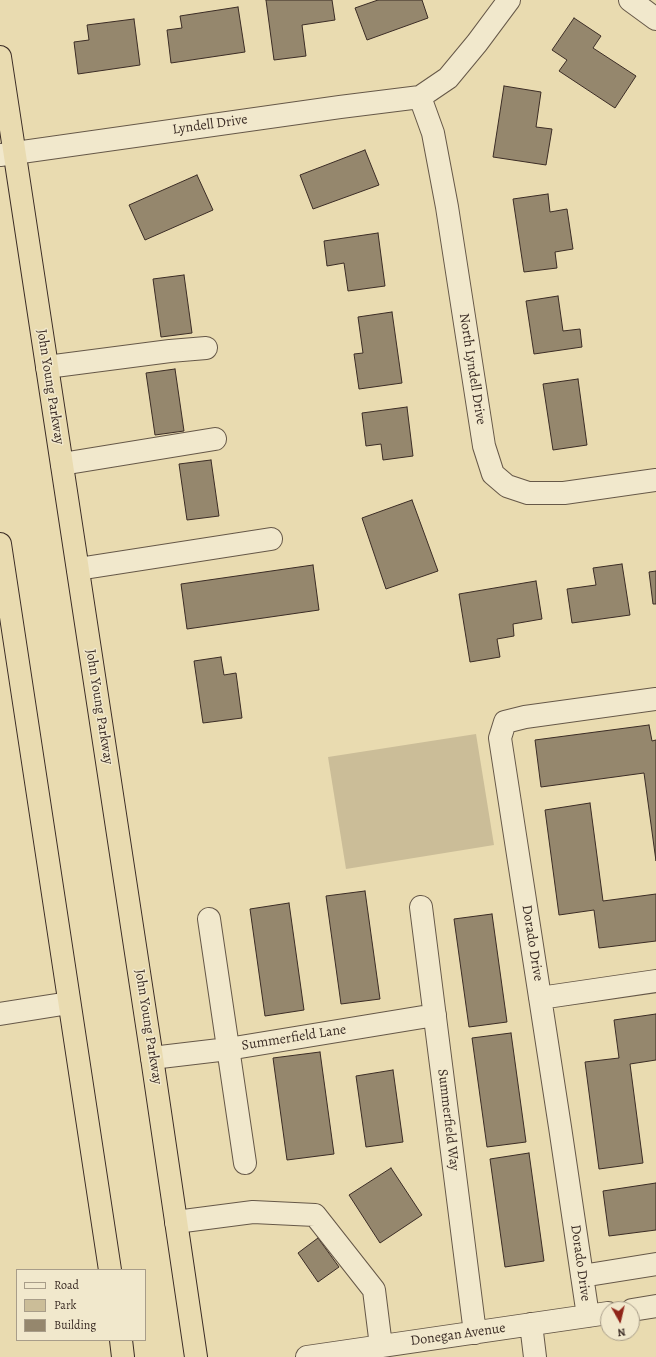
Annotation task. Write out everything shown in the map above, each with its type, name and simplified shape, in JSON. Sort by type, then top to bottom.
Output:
[{"type":"highway","name":"John Young Parkway","points":[[0,57],[7,154],[47,367],[196,1357]]},
{"type":"highway","points":[[0,544],[110,1269]]},
{"type":"highway","points":[[121,1341],[123,1357]]},
{"type":"street","points":[[420,97],[448,78],[477,43],[509,0]]},
{"type":"street","points":[[630,0],[656,19]]},
{"type":"street","name":"Lyndell Drive","points":[[7,154],[420,97]]},
{"type":"street","name":"North Lyndell Drive","points":[[420,97],[433,133],[447,207],[484,446],[493,474],[507,486],[528,493],[564,493],[656,480]]},
{"type":"street","points":[[47,367],[162,352],[206,348]]},
{"type":"street","points":[[62,464],[215,439]]},
{"type":"street","points":[[78,569],[271,539]]},
{"type":"street","name":"Dorado Drive","points":[[598,1314],[582,1276],[500,738],[505,722],[525,717],[656,699]]},
{"type":"street","name":"Summerfield Way","points":[[421,907],[475,1333]]},
{"type":"street","points":[[209,919],[245,1163]]},
{"type":"street","points":[[540,998],[656,981]]},
{"type":"street","points":[[0,1014],[70,1004]]},
{"type":"street","name":"Summerfield Lane","points":[[152,1058],[228,1049],[435,1015]]},
{"type":"street","points":[[176,1222],[253,1212],[315,1215],[374,1290],[381,1346]]},
{"type":"street","points":[[582,1276],[656,1264]]},
{"type":"street","points":[[640,1309],[656,1306]]},
{"type":"street","name":"Donegan Avenue","points":[[307,1357],[598,1314]]},
{"type":"street","points":[[531,1324],[535,1357]]},
{"type":"green space","points":[[476,734],[494,845],[346,869],[328,757]]},
{"type":"building","points":[[266,0],[332,0],[335,20],[302,25],[306,56],[274,60]]},
{"type":"building","points":[[378,0],[422,0],[428,18],[367,40],[355,8]]},
{"type":"building","points":[[238,7],[245,52],[171,63],[167,30],[182,28],[180,16]]},
{"type":"building","points":[[574,18],[601,36],[593,48],[636,76],[615,108],[559,71],[567,60],[552,50]]},
{"type":"building","points":[[134,19],[140,65],[78,74],[74,42],[89,40],[87,25]]},
{"type":"building","points":[[504,86],[541,92],[536,127],[552,129],[546,165],[493,157]]},
{"type":"building","points":[[365,150],[379,185],[313,209],[300,175]]},
{"type":"building","points":[[197,175],[213,210],[145,240],[129,205]]},
{"type":"building","points":[[548,194],[550,212],[567,209],[573,249],[555,252],[557,268],[524,272],[513,199]]},
{"type":"building","points":[[378,233],[385,286],[348,291],[344,263],[327,266],[324,241]]},
{"type":"building","points":[[184,275],[192,333],[161,337],[153,279]]},
{"type":"building","points":[[558,296],[563,331],[580,329],[582,347],[534,354],[526,301]]},
{"type":"building","points":[[392,312],[402,383],[359,389],[354,354],[363,353],[358,317]]},
{"type":"building","points":[[175,369],[184,431],[155,435],[146,373]]},
{"type":"building","points":[[578,379],[587,445],[553,450],[543,384]]},
{"type":"building","points":[[407,407],[413,456],[383,460],[381,444],[366,446],[362,413]]},
{"type":"building","points":[[211,460],[219,516],[187,520],[179,464]]},
{"type":"building","points":[[412,500],[438,571],[386,589],[362,518]]},
{"type":"building","points":[[622,564],[630,615],[572,623],[567,589],[596,585],[593,568]]},
{"type":"building","points":[[313,565],[319,610],[187,629],[181,584]]},
{"type":"building","points":[[656,571],[656,604],[653,604],[649,572]]},
{"type":"building","points":[[536,581],[542,619],[513,624],[514,636],[497,639],[500,657],[470,662],[459,594]]},
{"type":"building","points":[[221,657],[224,675],[236,673],[242,718],[203,723],[194,661]]},
{"type":"building","points":[[649,725],[652,741],[656,740],[656,861],[644,773],[541,787],[535,740]]},
{"type":"building","points":[[590,803],[603,901],[656,894],[656,941],[599,948],[594,910],[559,915],[545,810]]},
{"type":"building","points":[[365,891],[380,999],[341,1004],[326,896]]},
{"type":"building","points":[[289,903],[304,1010],[265,1016],[250,909]]},
{"type":"building","points":[[492,914],[507,1022],[469,1027],[454,919]]},
{"type":"building","points":[[656,1014],[656,1060],[630,1064],[643,1163],[599,1169],[585,1062],[619,1058],[614,1020]]},
{"type":"building","points":[[511,1033],[526,1142],[487,1147],[472,1038]]},
{"type":"building","points":[[320,1052],[334,1154],[287,1160],[273,1058]]},
{"type":"building","points":[[393,1070],[403,1142],[366,1147],[356,1076]]},
{"type":"building","points":[[529,1153],[544,1261],[505,1267],[490,1159]]},
{"type":"building","points":[[391,1168],[422,1215],[380,1243],[349,1195]]},
{"type":"building","points":[[656,1183],[656,1230],[609,1236],[603,1191]]},
{"type":"building","points":[[318,1238],[339,1267],[318,1282],[298,1253]]}]
